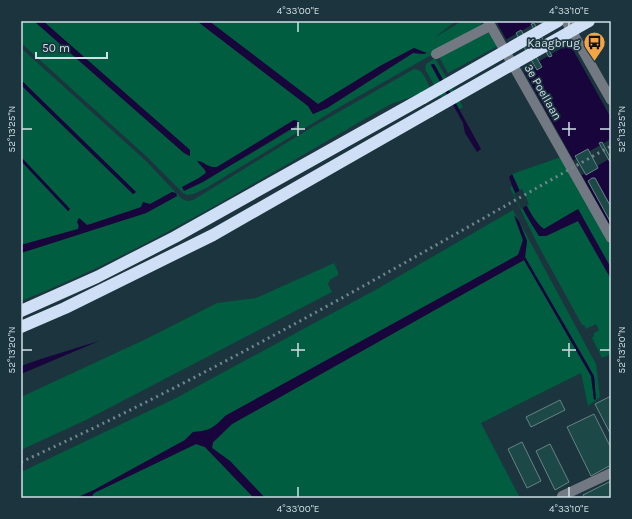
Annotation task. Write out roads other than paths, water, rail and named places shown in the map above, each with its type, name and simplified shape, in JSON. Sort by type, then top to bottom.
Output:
[{"type":"highway","points":[[21,312],[97,277],[168,241],[558,21]]},
{"type":"highway","points":[[21,327],[65,308],[213,235],[589,21]]},
{"type":"street","points":[[566,21],[611,100]]},
{"type":"street","points":[[436,54],[489,23]]},
{"type":"street","name":"3e Poellaan","points":[[489,23],[611,238]]},
{"type":"street","points":[[562,498],[562,496],[611,473]]},
{"type":"railway","points":[[21,462],[172,389],[246,350],[393,270],[611,146]]},
{"type":"place","name":"Kaagbrug","points":[[595,62]]}]
